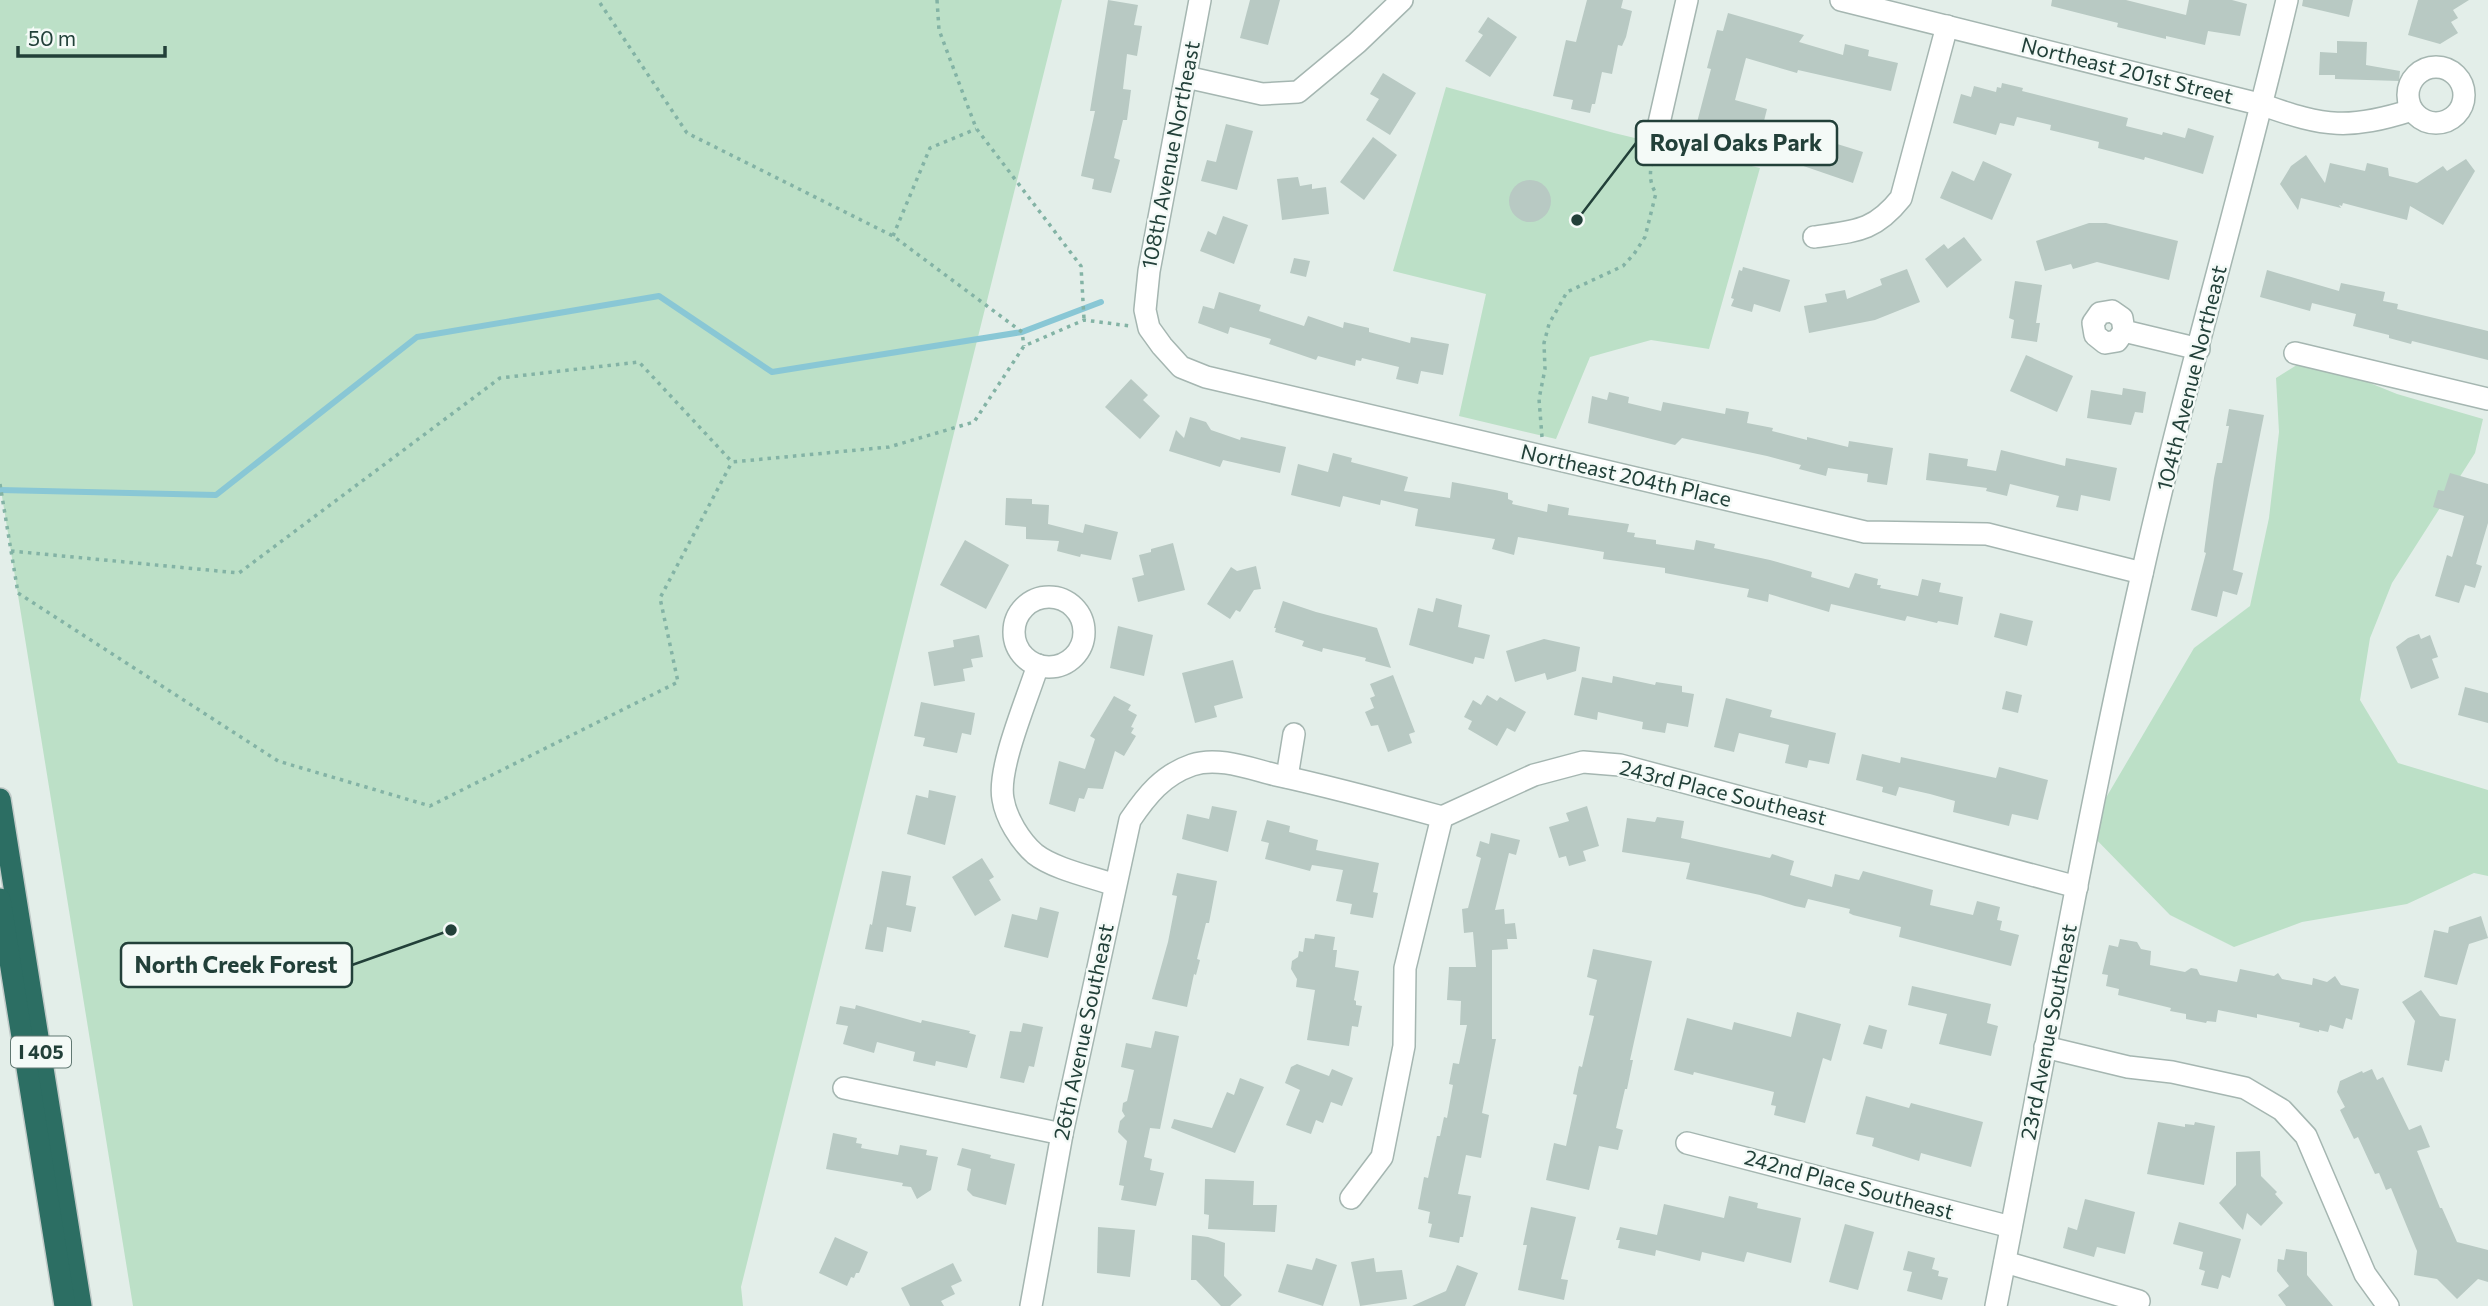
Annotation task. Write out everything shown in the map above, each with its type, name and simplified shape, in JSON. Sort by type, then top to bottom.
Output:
[{"type":"highway","name":"I 405","points":[[0,799],[81,1306]]},
{"type":"highway","name":"I 405","points":[[0,900],[65,1306]]},
{"type":"street","name":"108th Avenue Northeast","points":[[1147,319],[1149,271],[1200,0]]},
{"type":"street","points":[[1186,76],[1262,94],[1298,92],[1357,43],[1402,0]]},
{"type":"street","points":[[1657,132],[1687,0]]},
{"type":"street","name":"Northeast 201st Street","points":[[1841,0],[2263,105],[2298,118],[2342,124],[2381,120],[2412,110]]},
{"type":"street","name":"104th Avenue Northeast","points":[[2103,758],[2142,573],[2263,105],[2287,0]]},
{"type":"street","points":[[1814,237],[1864,230],[1888,215],[1901,198],[1947,26]]},
{"type":"street","name":"Northeast 204th Place","points":[[1147,319],[1161,346],[1181,366],[1206,377],[1865,532],[1987,534],[2142,573]]},
{"type":"street","points":[[2124,331],[2199,349]]},
{"type":"street","points":[[2295,353],[2488,399]]},
{"type":"street","points":[[1038,665],[1004,766],[1002,797],[1009,819],[1036,855],[1062,868],[1115,885]]},
{"type":"street","points":[[1294,734],[1287,777],[1441,817],[1405,968],[1404,1046],[1382,1157],[1351,1198]]},
{"type":"street","name":"23rd Avenue Southeast","points":[[1996,1306],[2103,758]]},
{"type":"street","name":"243rd Place Southeast","points":[[1441,817],[1534,775],[1583,762],[1620,765],[2077,887]]},
{"type":"street","name":"26th Avenue Southeast","points":[[1031,1306],[1062,1134],[1130,820],[1147,794],[1170,774],[1195,764],[1223,763],[1287,777]]},
{"type":"street","points":[[2045,1047],[2128,1067],[2172,1072],[2245,1088],[2282,1110],[2306,1136],[2365,1274],[2388,1306]]},
{"type":"street","points":[[844,1088],[1062,1134]]},
{"type":"street","name":"242nd Place Southeast","points":[[1687,1143],[2011,1227]]},
{"type":"street","points":[[2005,1262],[2139,1301]]},
{"type":"path","points":[[937,0],[939,30],[976,128],[1081,266],[1084,320]]},
{"type":"path","points":[[600,3],[687,133],[893,236],[1021,332],[1024,346]]},
{"type":"path","points":[[893,236],[930,148],[976,128]]},
{"type":"path","points":[[1544,457],[1539,399],[1545,369],[1544,343],[1549,324],[1567,292],[1623,266],[1645,237],[1656,193],[1651,186],[1650,173],[1657,132]]},
{"type":"path","points":[[732,462],[889,447],[974,422],[1024,346],[1084,320],[1147,319]]},
{"type":"path","points":[[11,551],[239,573],[499,378],[512,376],[639,362],[732,462]]},
{"type":"path","points":[[0,484],[18,593],[278,761],[430,806],[678,682],[660,598],[732,462]]},
{"type":"green space","points":[[0,0],[1062,0],[741,1287],[743,1306],[133,1306],[0,484]]},
{"type":"green space","points":[[1446,87],[1614,133],[1760,168],[1709,349],[1651,340],[1590,357],[1556,439],[1459,416],[1486,294],[1393,271]]},
{"type":"green space","points":[[2308,358],[2397,394],[2483,419],[2475,453],[2392,583],[2370,638],[2360,700],[2398,763],[2488,790],[2488,876],[2474,873],[2407,904],[2302,922],[2234,947],[2170,915],[2087,830],[2194,648],[2250,606],[2269,518],[2279,432],[2276,378]]},
{"type":"building","points":[[1108,0],[1138,5],[1134,25],[1142,26],[1137,56],[1127,54],[1123,89],[1131,90],[1127,120],[1123,120],[1114,158],[1120,160],[1111,193],[1092,189],[1094,179],[1081,176],[1095,111],[1090,111]]},
{"type":"building","points":[[1250,0],[1280,0],[1268,45],[1240,38]]},
{"type":"building","points":[[1587,0],[1623,0],[1621,8],[1632,11],[1626,37],[1622,46],[1618,45],[1612,74],[1602,72],[1595,104],[1592,104],[1590,113],[1571,109],[1573,100],[1553,96],[1566,40],[1576,42]]},
{"type":"building","points":[[2052,0],[2126,0],[2186,15],[2189,0],[2232,0],[2247,4],[2240,36],[2208,31],[2205,45],[2117,27],[2118,23],[2051,6]]},
{"type":"building","points":[[2303,0],[2353,0],[2349,17],[2302,6]]},
{"type":"building","points":[[2418,0],[2469,0],[2453,10],[2458,18],[2451,22],[2458,33],[2440,44],[2408,35]]},
{"type":"building","points":[[1728,13],[1804,35],[1799,42],[1843,55],[1845,44],[1869,50],[1868,56],[1898,63],[1891,91],[1798,70],[1797,73],[1746,58],[1735,100],[1767,109],[1759,141],[1738,136],[1737,141],[1695,130],[1711,69],[1707,68],[1717,30],[1723,31]]},
{"type":"building","points":[[1488,17],[1517,37],[1490,77],[1465,61],[1483,35],[1478,32]]},
{"type":"building","points":[[2337,41],[2367,42],[2366,65],[2400,71],[2399,81],[2335,79],[2335,75],[2319,75],[2320,52],[2337,53]]},
{"type":"building","points":[[1383,73],[1416,93],[1390,135],[1366,120],[1379,99],[1370,94]]},
{"type":"building","points":[[2002,83],[2023,88],[2022,91],[2128,118],[2126,126],[2162,135],[2163,132],[2185,138],[2188,128],[2214,136],[2203,174],[2145,157],[2144,160],[2098,148],[2099,142],[2050,130],[2051,125],[2017,117],[2014,126],[2000,123],[1996,135],[1953,123],[1961,94],[1971,97],[1974,86],[1996,92]]},
{"type":"building","points":[[1226,124],[1253,131],[1237,190],[1201,181],[1207,160],[1216,162]]},
{"type":"building","points":[[1792,130],[1863,152],[1853,183],[1783,159]]},
{"type":"building","points":[[1373,137],[1397,155],[1364,200],[1340,182]]},
{"type":"building","points":[[2306,155],[2325,183],[2330,163],[2365,171],[2367,163],[2388,168],[2389,176],[2417,183],[2443,166],[2447,171],[2466,159],[2475,171],[2443,225],[2410,206],[2407,220],[2343,203],[2342,206],[2339,205],[2341,208],[2301,198],[2298,210],[2280,184],[2291,166]]},
{"type":"building","points":[[1983,161],[2012,174],[1992,220],[1940,198],[1952,171],[1974,181]]},
{"type":"building","points":[[1298,177],[1300,186],[1312,184],[1312,189],[1326,187],[1329,214],[1282,220],[1277,179]]},
{"type":"building","points":[[1530,180],[1545,186],[1551,201],[1545,216],[1530,222],[1515,216],[1509,201],[1515,186]]},
{"type":"building","points":[[1223,216],[1248,225],[1234,264],[1200,251],[1208,231],[1216,235]]},
{"type":"building","points":[[2089,223],[2106,223],[2178,241],[2169,280],[2097,262],[2073,269],[2071,264],[2045,271],[2036,241]]},
{"type":"building","points":[[1964,237],[1982,260],[1947,288],[1925,259],[1944,244],[1948,249]]},
{"type":"building","points":[[1294,258],[1310,261],[1306,277],[1290,273]]},
{"type":"building","points":[[1743,267],[1790,280],[1780,312],[1754,304],[1752,312],[1731,306],[1739,270],[1742,271]]},
{"type":"building","points":[[1907,269],[1920,302],[1875,320],[1809,333],[1804,306],[1827,302],[1825,294],[1845,290],[1847,299],[1882,285],[1880,279]]},
{"type":"building","points":[[2267,270],[2339,291],[2341,283],[2385,292],[2383,301],[2398,304],[2397,309],[2488,331],[2488,360],[2412,341],[2411,344],[2353,326],[2356,314],[2312,303],[2310,311],[2260,297]]},
{"type":"building","points":[[2015,281],[2042,285],[2036,323],[2040,323],[2037,342],[2011,338],[2014,320],[2009,318]]},
{"type":"building","points":[[1219,292],[1261,305],[1259,311],[1304,326],[1308,316],[1343,328],[1344,322],[1369,328],[1369,332],[1410,343],[1411,337],[1449,344],[1443,375],[1421,371],[1418,384],[1396,379],[1399,367],[1362,358],[1361,361],[1356,360],[1355,366],[1318,356],[1316,360],[1269,344],[1271,339],[1230,327],[1228,334],[1198,323],[1203,306],[1214,309]]},
{"type":"building","points":[[2026,355],[2073,376],[2057,412],[2010,391]]},
{"type":"building","points":[[1131,379],[1148,395],[1143,400],[1160,416],[1140,439],[1105,407]]},
{"type":"building","points":[[2123,388],[2146,392],[2143,413],[2135,412],[2131,425],[2087,418],[2091,390],[2122,395]]},
{"type":"building","points":[[1609,392],[1629,397],[1628,403],[1661,411],[1663,402],[1725,414],[1726,408],[1749,412],[1747,423],[1773,428],[1772,431],[1807,440],[1807,437],[1848,447],[1849,441],[1893,448],[1887,485],[1867,482],[1868,474],[1828,468],[1826,476],[1799,469],[1801,465],[1767,456],[1682,438],[1675,445],[1588,423],[1592,396],[1607,400]]},
{"type":"building","points":[[2229,409],[2264,415],[2233,570],[2243,573],[2237,595],[2223,591],[2217,617],[2191,610],[2206,553],[2214,478],[2217,463],[2222,463],[2229,426],[2226,426]]},
{"type":"building","points":[[1190,417],[1206,422],[1211,430],[1240,440],[1241,437],[1286,447],[1280,473],[1223,460],[1220,467],[1169,451],[1176,430],[1184,438]]},
{"type":"building","points":[[2001,450],[2065,466],[2066,458],[2117,468],[2110,501],[2081,495],[2078,511],[2056,507],[2059,496],[2010,484],[2007,496],[1986,491],[1987,488],[1926,480],[1929,453],[1968,459],[1967,466],[1996,471]]},
{"type":"building","points":[[1333,453],[1352,458],[1351,462],[1408,477],[1404,491],[1450,498],[1452,482],[1495,490],[1508,493],[1512,504],[1547,512],[1548,504],[1569,508],[1568,515],[1629,524],[1627,532],[1635,533],[1634,537],[1656,540],[1656,544],[1694,550],[1696,540],[1715,544],[1714,548],[1812,572],[1811,577],[1849,588],[1855,573],[1878,579],[1877,585],[1881,585],[1880,588],[1918,596],[1922,579],[1941,583],[1939,592],[1963,597],[1958,625],[1907,616],[1905,621],[1831,604],[1829,612],[1769,594],[1768,602],[1747,597],[1749,589],[1665,573],[1665,568],[1603,559],[1604,552],[1518,537],[1514,555],[1492,549],[1495,539],[1415,526],[1418,509],[1381,500],[1380,505],[1343,496],[1340,507],[1291,495],[1298,464],[1328,472]]},
{"type":"building","points":[[2450,473],[2488,484],[2488,523],[2476,564],[2482,566],[2475,588],[2465,585],[2459,603],[2435,596],[2447,555],[2452,557],[2464,516],[2433,507],[2438,490],[2444,491]]},
{"type":"building","points":[[1006,498],[1032,499],[1032,504],[1049,505],[1048,524],[1083,533],[1085,524],[1118,532],[1111,560],[1081,554],[1080,557],[1057,551],[1059,541],[1026,539],[1026,527],[1005,525]]},
{"type":"building","points":[[965,540],[1009,565],[986,609],[940,585]]},
{"type":"building","points":[[1173,543],[1185,590],[1138,602],[1132,578],[1144,575],[1139,555]]},
{"type":"building","points":[[1256,566],[1261,589],[1254,590],[1240,612],[1236,610],[1230,619],[1207,604],[1231,567],[1237,571]]},
{"type":"building","points":[[1436,598],[1462,605],[1458,627],[1490,635],[1484,659],[1475,657],[1473,664],[1409,645],[1418,608],[1433,612]]},
{"type":"building","points":[[1283,601],[1377,628],[1391,668],[1365,661],[1366,658],[1323,648],[1322,652],[1302,646],[1304,641],[1275,632]]},
{"type":"building","points":[[2000,613],[2033,621],[2027,646],[1994,637]]},
{"type":"building","points":[[1118,626],[1153,635],[1144,676],[1110,668]]},
{"type":"building","points":[[2419,634],[2421,639],[2430,635],[2438,657],[2432,659],[2439,678],[2411,689],[2396,647]]},
{"type":"building","points":[[979,635],[983,657],[971,659],[973,667],[963,669],[965,681],[934,686],[928,652],[954,647],[953,640]]},
{"type":"building","points":[[1544,639],[1580,647],[1576,671],[1547,680],[1545,673],[1515,682],[1506,651]]},
{"type":"building","points":[[1233,660],[1243,698],[1214,706],[1217,717],[1195,723],[1182,673]]},
{"type":"building","points":[[1393,675],[1415,732],[1409,734],[1412,743],[1388,752],[1378,725],[1371,726],[1365,712],[1374,708],[1370,698],[1375,696],[1370,684]]},
{"type":"building","points":[[1613,676],[1655,685],[1656,682],[1682,686],[1682,692],[1694,694],[1688,727],[1667,723],[1665,733],[1642,729],[1643,722],[1598,712],[1597,720],[1574,715],[1582,677],[1612,683]]},
{"type":"building","points":[[2465,687],[2488,693],[2488,723],[2458,715]]},
{"type":"building","points":[[2006,691],[2022,695],[2018,713],[2002,709]]},
{"type":"building","points":[[1487,695],[1497,701],[1500,697],[1526,712],[1515,732],[1507,728],[1497,746],[1468,729],[1472,721],[1464,717],[1473,700],[1481,705]]},
{"type":"building","points":[[1114,696],[1131,705],[1128,710],[1137,715],[1131,727],[1134,728],[1131,733],[1136,736],[1124,756],[1115,751],[1103,789],[1088,788],[1084,799],[1079,798],[1075,812],[1049,804],[1059,761],[1085,769],[1095,739],[1090,736]]},
{"type":"building","points":[[1726,698],[1772,710],[1770,717],[1836,733],[1829,764],[1809,760],[1807,768],[1785,763],[1789,745],[1739,733],[1734,752],[1714,747]]},
{"type":"building","points":[[921,702],[975,713],[971,735],[962,733],[957,753],[923,746],[925,738],[914,736]]},
{"type":"building","points":[[1862,754],[1900,763],[1901,757],[1996,778],[1999,767],[2048,780],[2038,820],[2012,814],[2009,826],[1953,812],[1955,801],[1930,794],[1899,787],[1896,796],[1882,792],[1883,787],[1856,780]]},
{"type":"building","points":[[929,790],[956,796],[945,845],[907,834],[916,795],[928,798]]},
{"type":"building","points":[[1212,806],[1237,811],[1228,852],[1182,839],[1187,814],[1209,819]]},
{"type":"building","points":[[1587,806],[1599,846],[1583,851],[1586,861],[1569,866],[1566,856],[1559,858],[1549,827],[1569,821],[1566,813]]},
{"type":"building","points":[[1657,817],[1684,821],[1681,838],[1770,858],[1772,854],[1794,861],[1790,875],[1832,887],[1835,874],[1859,880],[1863,871],[1933,890],[1930,905],[1973,915],[1977,901],[2000,907],[1997,920],[2002,921],[2000,930],[2019,935],[2011,966],[1899,937],[1901,927],[1853,915],[1849,913],[1850,909],[1808,899],[1805,908],[1686,879],[1690,863],[1622,852],[1627,818],[1655,822]]},
{"type":"building","points":[[1267,820],[1290,826],[1289,832],[1318,840],[1316,850],[1379,863],[1373,892],[1378,893],[1373,918],[1350,914],[1352,904],[1336,901],[1343,870],[1312,865],[1310,871],[1265,859],[1269,843],[1261,841]]},
{"type":"building","points":[[1491,833],[1520,840],[1516,855],[1509,853],[1495,910],[1504,909],[1505,924],[1515,923],[1517,939],[1507,939],[1508,949],[1492,950],[1492,1039],[1496,1039],[1482,1113],[1489,1115],[1481,1158],[1466,1155],[1458,1194],[1471,1196],[1463,1237],[1460,1237],[1459,1243],[1429,1237],[1432,1224],[1428,1223],[1430,1212],[1418,1209],[1424,1177],[1428,1178],[1437,1136],[1440,1136],[1444,1117],[1447,1118],[1453,1085],[1449,1084],[1453,1063],[1459,1064],[1467,1025],[1460,1025],[1461,1001],[1447,1000],[1449,967],[1476,967],[1473,932],[1464,933],[1462,909],[1468,908],[1481,858],[1476,856],[1480,841],[1489,844]]},
{"type":"building","points":[[982,858],[994,877],[989,880],[1001,900],[975,916],[952,877]]},
{"type":"building","points":[[882,871],[911,876],[906,905],[916,907],[911,932],[887,927],[883,952],[865,949]]},
{"type":"building","points":[[1177,873],[1217,881],[1187,1007],[1152,999],[1168,942],[1177,896],[1172,895]]},
{"type":"building","points":[[1040,907],[1059,912],[1048,958],[1004,947],[1012,914],[1037,920]]},
{"type":"building","points":[[2481,916],[2488,938],[2469,944],[2457,985],[2424,977],[2434,930],[2448,933],[2449,927]]},
{"type":"building","points":[[1315,934],[1335,937],[1335,967],[1359,971],[1354,1000],[1356,1005],[1362,1006],[1358,1027],[1352,1026],[1349,1046],[1307,1040],[1315,990],[1296,987],[1297,979],[1291,969],[1292,961],[1298,957],[1299,951],[1303,952],[1305,938],[1314,939]]},
{"type":"building","points":[[2120,939],[2137,942],[2141,949],[2151,951],[2150,965],[2185,972],[2191,968],[2197,969],[2200,975],[2237,982],[2240,969],[2274,976],[2278,973],[2282,979],[2312,985],[2313,978],[2327,982],[2335,976],[2341,985],[2359,989],[2352,1020],[2346,1018],[2343,1029],[2330,1025],[2328,1032],[2319,1032],[2299,1027],[2300,1023],[2257,1014],[2257,1018],[2218,1010],[2216,1022],[2186,1019],[2186,1014],[2118,995],[2119,989],[2106,986],[2108,975],[2102,974],[2109,945],[2118,947]]},
{"type":"building","points":[[1593,949],[1652,961],[1630,1060],[1633,1060],[1627,1089],[1616,1128],[1623,1130],[1618,1150],[1599,1146],[1589,1190],[1546,1180],[1554,1143],[1566,1146],[1577,1095],[1573,1094],[1579,1066],[1582,1067],[1594,1016],[1589,1015],[1597,980],[1587,977]]},
{"type":"building","points":[[1912,986],[1991,1004],[1987,1023],[1998,1026],[1991,1056],[1939,1044],[1947,1014],[1908,1005]]},
{"type":"building","points":[[2421,990],[2440,1016],[2456,1019],[2449,1061],[2445,1060],[2442,1072],[2407,1065],[2415,1021],[2402,1002]]},
{"type":"building","points":[[856,1005],[921,1023],[922,1020],[970,1031],[969,1033],[976,1035],[967,1068],[936,1061],[935,1066],[913,1061],[915,1052],[877,1042],[874,1053],[843,1044],[848,1026],[836,1024],[840,1006],[855,1009]]},
{"type":"building","points":[[1797,1012],[1841,1024],[1831,1061],[1823,1058],[1805,1123],[1774,1115],[1776,1106],[1771,1105],[1774,1092],[1694,1072],[1693,1075],[1674,1070],[1687,1018],[1732,1030],[1734,1022],[1791,1037]]},
{"type":"building","points":[[1023,1023],[1043,1027],[1034,1067],[1029,1066],[1024,1083],[1000,1078],[1010,1031],[1021,1032]]},
{"type":"building","points":[[1869,1025],[1887,1030],[1882,1049],[1863,1044]]},
{"type":"building","points":[[1155,1031],[1179,1036],[1160,1129],[1150,1128],[1144,1157],[1152,1159],[1150,1170],[1164,1173],[1156,1206],[1121,1200],[1124,1186],[1119,1185],[1127,1141],[1118,1132],[1120,1121],[1125,1116],[1122,1111],[1123,1103],[1127,1101],[1134,1070],[1121,1067],[1126,1043],[1151,1048]]},
{"type":"building","points":[[1297,1064],[1329,1076],[1332,1069],[1353,1078],[1342,1106],[1331,1102],[1323,1123],[1316,1120],[1311,1134],[1286,1125],[1300,1090],[1285,1083],[1291,1067]]},
{"type":"building","points":[[2372,1069],[2377,1080],[2383,1077],[2409,1130],[2421,1125],[2430,1147],[2417,1151],[2457,1242],[2488,1250],[2488,1282],[2478,1279],[2457,1299],[2437,1279],[2414,1275],[2417,1251],[2391,1188],[2386,1190],[2379,1173],[2375,1174],[2358,1137],[2354,1139],[2340,1110],[2345,1107],[2337,1092],[2340,1081]]},
{"type":"building","points":[[1240,1078],[1264,1087],[1235,1153],[1171,1128],[1174,1119],[1212,1128],[1227,1092],[1234,1095]]},
{"type":"building","points":[[1866,1096],[1909,1108],[1911,1103],[1983,1122],[1971,1167],[1921,1153],[1919,1161],[1872,1146],[1874,1138],[1856,1134]]},
{"type":"building","points":[[2158,1122],[2185,1127],[2185,1124],[2194,1125],[2195,1122],[2215,1126],[2204,1185],[2147,1174]]},
{"type":"building","points":[[833,1133],[857,1138],[856,1143],[862,1144],[861,1148],[898,1155],[900,1145],[927,1150],[926,1155],[938,1157],[931,1190],[917,1199],[911,1187],[902,1186],[903,1183],[826,1169]]},
{"type":"building","points":[[962,1148],[1015,1164],[1006,1205],[973,1196],[967,1190],[971,1169],[957,1165]]},
{"type":"building","points":[[2260,1151],[2261,1176],[2277,1192],[2275,1194],[2283,1203],[2261,1226],[2247,1213],[2243,1230],[2219,1203],[2236,1185],[2236,1152]]},
{"type":"building","points":[[1205,1179],[1254,1181],[1253,1205],[1277,1205],[1275,1232],[1208,1229],[1209,1215],[1204,1214]]},
{"type":"building","points":[[1729,1196],[1758,1203],[1757,1208],[1801,1218],[1791,1263],[1747,1252],[1744,1262],[1702,1252],[1700,1261],[1656,1250],[1655,1256],[1618,1248],[1620,1240],[1616,1240],[1620,1227],[1657,1235],[1664,1204],[1724,1218]]},
{"type":"building","points":[[2085,1199],[2135,1212],[2125,1254],[2097,1247],[2094,1257],[2063,1248],[2068,1227],[2077,1230]]},
{"type":"building","points":[[1531,1207],[1576,1217],[1561,1279],[1568,1280],[1564,1300],[1518,1290]]},
{"type":"building","points":[[2179,1222],[2241,1239],[2230,1278],[2222,1275],[2218,1289],[2201,1285],[2205,1271],[2199,1269],[2203,1252],[2173,1244]]},
{"type":"building","points":[[1845,1224],[1874,1232],[1858,1290],[1829,1282]]},
{"type":"building","points":[[1098,1227],[1135,1230],[1130,1277],[1097,1273]]},
{"type":"building","points":[[1192,1235],[1225,1243],[1224,1276],[1242,1295],[1230,1306],[1221,1306],[1196,1280],[1191,1280]]},
{"type":"building","points":[[835,1237],[868,1252],[859,1273],[856,1273],[854,1278],[851,1277],[847,1286],[819,1273]]},
{"type":"building","points":[[2286,1249],[2307,1252],[2307,1275],[2333,1306],[2286,1306],[2278,1295],[2289,1286],[2277,1271],[2278,1259],[2284,1260]]},
{"type":"building","points":[[1908,1251],[1935,1258],[1932,1269],[1939,1271],[1938,1276],[1948,1278],[1942,1300],[1907,1291],[1912,1272],[1903,1270]]},
{"type":"building","points":[[1316,1258],[1337,1265],[1323,1306],[1278,1292],[1287,1264],[1312,1270]]},
{"type":"building","points":[[1374,1258],[1376,1272],[1402,1270],[1407,1299],[1360,1306],[1351,1262]]},
{"type":"building","points":[[953,1263],[962,1281],[951,1286],[955,1294],[941,1301],[944,1306],[910,1306],[901,1288]]},
{"type":"building","points":[[1457,1265],[1478,1273],[1465,1306],[1412,1306],[1446,1291]]},
{"type":"waterway","points":[[0,490],[216,495],[417,337],[659,296],[772,372],[1022,332],[1101,302]]},
{"type":"place","name":"Royal Oaks Park","points":[[1577,220]]},
{"type":"place","name":"North Creek Forest","points":[[451,930]]}]
